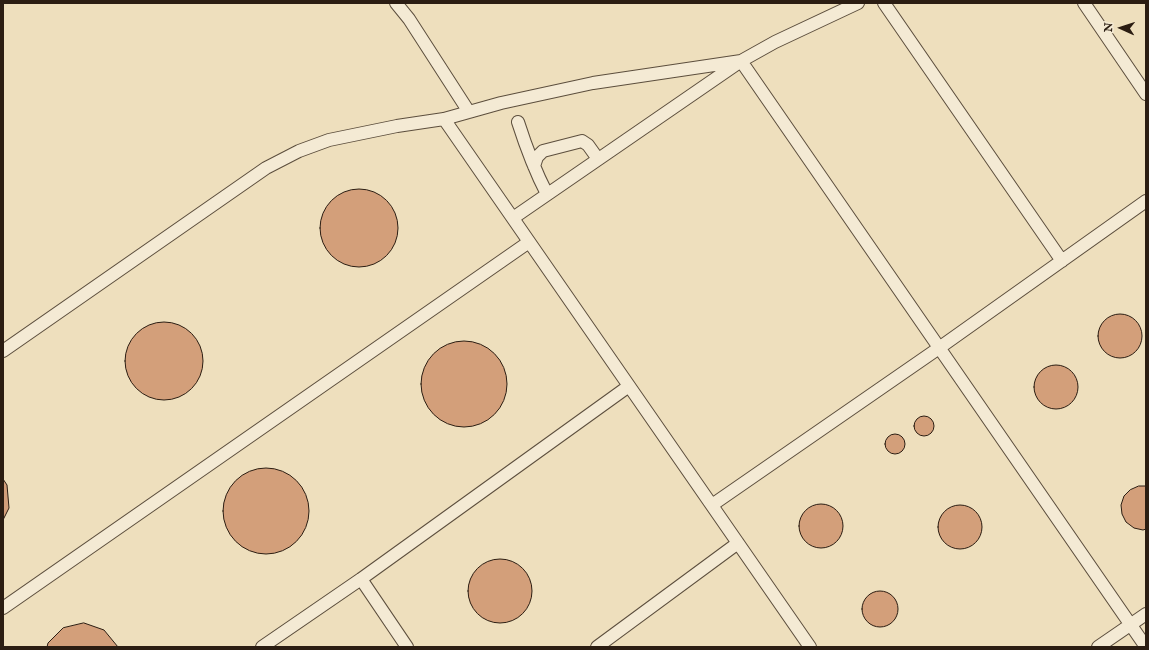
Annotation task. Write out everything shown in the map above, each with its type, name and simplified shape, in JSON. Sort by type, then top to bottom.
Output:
[{"type":"street","points":[[396,3],[409,19],[469,112]]},
{"type":"street","points":[[512,218],[741,62],[775,42],[858,3]]},
{"type":"street","points":[[884,3],[1062,261]]},
{"type":"street","points":[[1084,3],[1146,94]]},
{"type":"street","points":[[3,351],[266,168],[299,151],[329,140],[397,126],[444,119],[501,103],[593,83],[741,62]]},
{"type":"street","points":[[741,62],[1146,647]]},
{"type":"street","points":[[444,119],[810,647]]},
{"type":"street","points":[[518,122],[524,143],[547,194]]},
{"type":"street","points":[[534,166],[537,157],[543,151],[582,141],[588,144],[598,159]]},
{"type":"street","points":[[712,505],[939,348],[1146,201]]},
{"type":"street","points":[[3,608],[529,242]]},
{"type":"street","points":[[262,647],[361,579],[629,386]]},
{"type":"street","points":[[597,647],[738,543]]},
{"type":"street","points":[[361,579],[407,647]]},
{"type":"street","points":[[1098,647],[1146,614]]},
{"type":"building","points":[[359,189],[374,192],[387,200],[395,213],[398,228],[395,243],[387,256],[374,264],[359,267],[344,264],[331,256],[323,243],[320,228],[323,213],[331,200],[344,192]]},
{"type":"building","points":[[1120,314],[1132,318],[1138,324],[1142,336],[1138,348],[1132,354],[1120,358],[1108,354],[1102,348],[1098,336],[1102,324],[1108,318]]},
{"type":"building","points":[[164,322],[179,325],[192,333],[200,346],[203,361],[200,376],[192,389],[179,397],[164,400],[149,397],[136,389],[128,376],[125,361],[128,346],[136,333],[149,325]]},
{"type":"building","points":[[464,341],[480,344],[488,348],[500,360],[504,368],[507,384],[504,400],[500,408],[488,420],[480,424],[464,427],[448,424],[440,420],[428,408],[424,400],[421,384],[424,368],[428,360],[440,348],[448,344]]},
{"type":"building","points":[[1056,365],[1068,369],[1074,375],[1078,387],[1074,399],[1068,405],[1056,409],[1044,405],[1038,399],[1034,387],[1038,375],[1044,369]]},
{"type":"building","points":[[924,416],[931,419],[934,426],[931,433],[924,436],[917,433],[914,426],[917,419]]},
{"type":"building","points":[[895,434],[902,437],[905,444],[902,451],[895,454],[888,451],[885,444],[888,437]]},
{"type":"building","points":[[266,468],[282,471],[290,475],[302,487],[306,495],[309,511],[306,527],[302,535],[290,547],[282,551],[266,554],[250,551],[242,547],[230,535],[226,527],[223,511],[226,495],[230,487],[242,475],[250,471]]},
{"type":"building","points":[[3,479],[7,485],[9,508],[3,520]]},
{"type":"building","points":[[1139,486],[1146,486],[1146,529],[1143,530],[1134,528],[1126,522],[1122,514],[1121,505],[1124,496],[1130,490]]},
{"type":"building","points":[[821,504],[833,508],[839,514],[843,526],[839,538],[833,544],[821,548],[809,544],[803,538],[799,526],[803,514],[809,508]]},
{"type":"building","points":[[960,505],[972,509],[978,515],[982,527],[978,539],[972,545],[960,549],[948,545],[942,539],[938,527],[942,515],[948,509]]},
{"type":"building","points":[[500,559],[518,565],[526,573],[532,591],[526,609],[518,617],[500,623],[482,617],[474,609],[468,591],[474,573],[482,565]]},
{"type":"building","points":[[884,591],[893,596],[897,602],[897,616],[893,622],[884,627],[876,627],[867,622],[863,616],[862,605],[867,596],[873,592]]},
{"type":"building","points":[[84,623],[104,630],[118,647],[47,647],[48,643],[63,628]]}]
